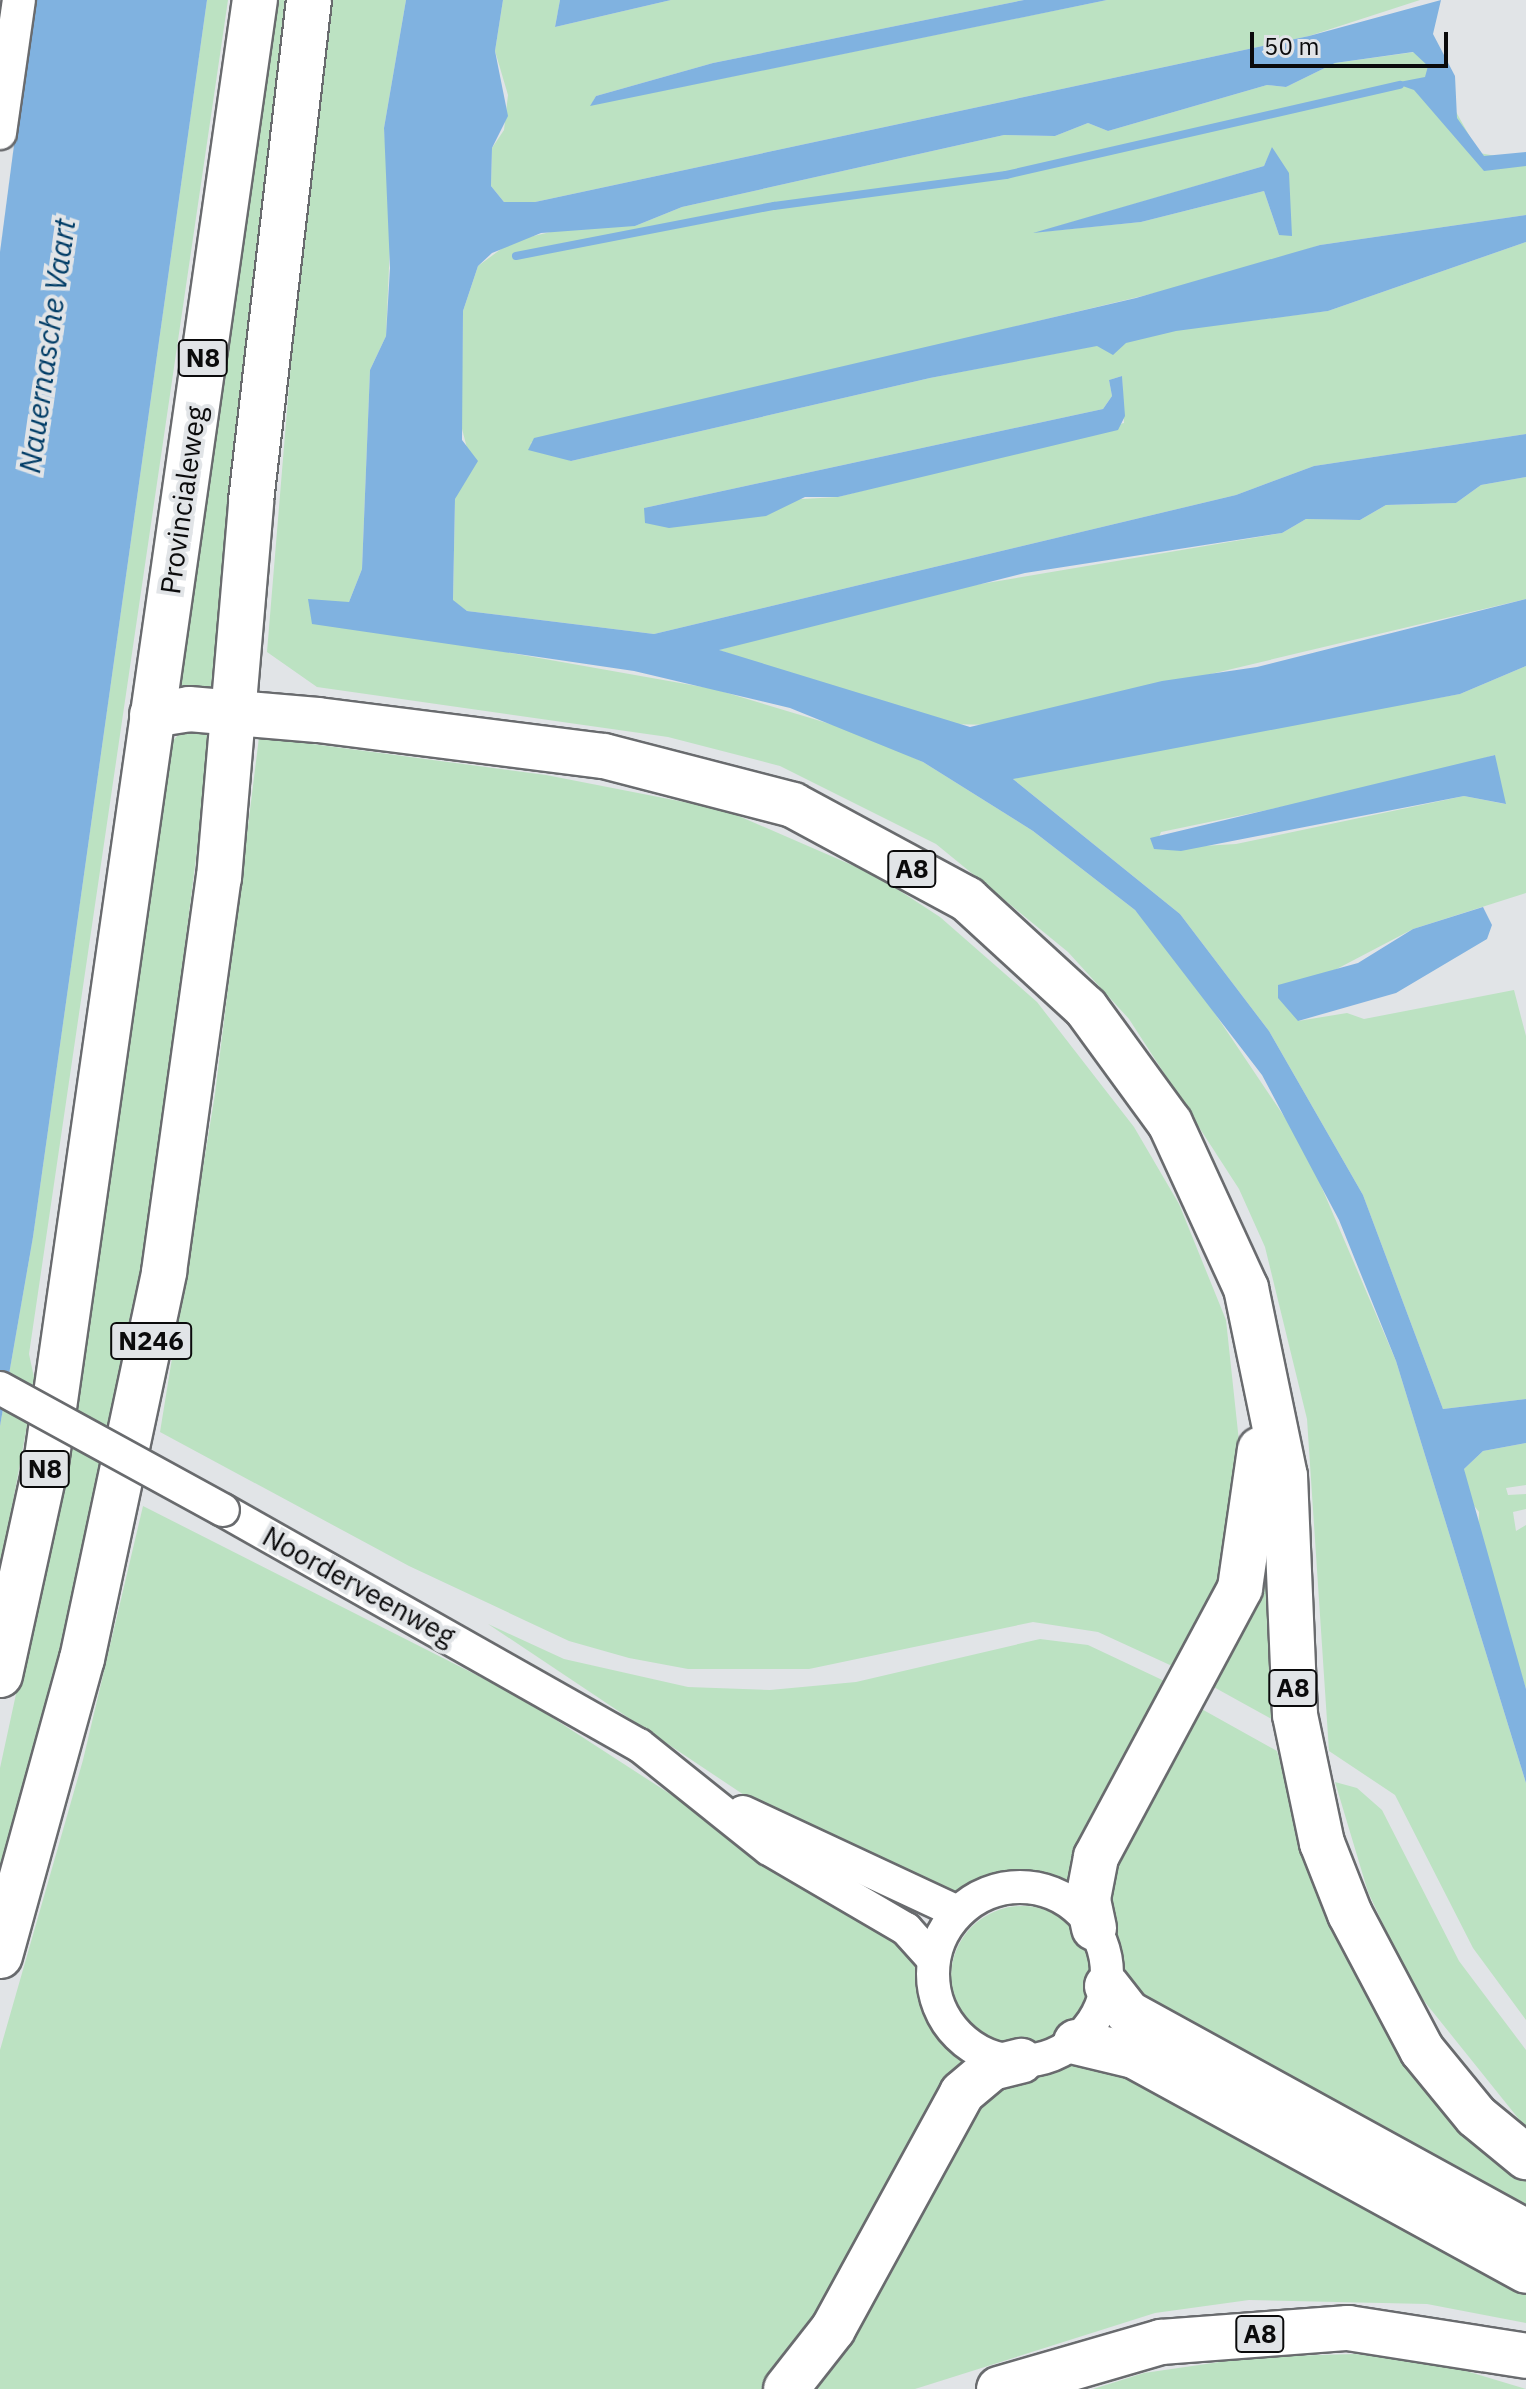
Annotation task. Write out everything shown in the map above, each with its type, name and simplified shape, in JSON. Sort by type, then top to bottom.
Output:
[{"type":"highway","name":"Provincialeweg","points":[[152,715],[255,0]]},
{"type":"highway","name":"N8","points":[[232,713],[309,0]]},
{"type":"highway","name":"A8","points":[[152,715],[189,709],[604,756],[793,805],[967,899],[1086,1008],[1170,1123],[1230,1247],[1267,1375],[1285,1476],[1295,1715],[1307,1781],[1350,1914],[1386,1987],[1431,2061],[1476,2116],[1526,2157]]},
{"type":"highway","name":"N246","points":[[0,1956],[75,1687],[144,1381],[186,1129],[232,713]]},
{"type":"highway","name":"N8","points":[[0,1675],[46,1464],[152,715]]},
{"type":"highway","name":"A8","points":[[1094,1928],[1088,1899],[1096,1857],[1240,1588],[1267,1375]]},
{"type":"highway","points":[[1107,1986],[1128,2013],[1526,2232]]},
{"type":"highway","points":[[1076,2042],[1134,2056],[1526,2271]]},
{"type":"highway","points":[[786,2389],[833,2329],[962,2093],[992,2068],[1021,2061]]},
{"type":"highway","name":"A8","points":[[999,2389],[1161,2342],[1348,2328],[1526,2356]]},
{"type":"street","points":[[0,133],[19,0]]},
{"type":"street","name":"Noorderveenweg","points":[[0,1388],[563,1698],[711,1797],[769,1849],[906,1929],[932,1958]]},
{"type":"street","name":"Noorderveenweg","points":[[711,1797],[957,1912]]},
{"type":"street","points":[[1031,1889],[1077,1909],[1094,1928],[1105,1951],[1107,1986],[1094,2022],[1076,2042],[1021,2061],[970,2047],[950,2026],[935,2000],[932,1958],[957,1912],[978,1896],[1031,1889]]},
{"type":"green space","points":[[207,0],[228,0],[29,1354],[35,1382],[0,1572],[0,1426],[33,1237]]},
{"type":"green space","points":[[273,0],[290,0],[233,461],[216,694],[173,691]]},
{"type":"green space","points":[[321,0],[406,0],[384,128],[391,221],[386,336],[370,370],[362,569],[349,602],[438,640],[714,689],[857,732],[923,762],[1033,831],[1135,910],[1183,966],[1304,1146],[1396,1361],[1526,1783],[1526,2020],[1473,1948],[1395,1795],[1329,1751],[1307,1419],[1265,1247],[1239,1189],[1129,1019],[1068,952],[936,844],[780,766],[668,737],[317,687],[267,652]]},
{"type":"green space","points":[[503,0],[560,0],[555,27],[671,0],[1024,0],[713,63],[596,96],[591,105],[1107,0],[1420,0],[1309,36],[535,202],[504,202],[491,186],[492,148],[504,130],[508,95],[495,51]]},
{"type":"green space","points":[[1422,51],[1479,153],[1526,161],[1526,215],[1320,245],[1230,275],[530,443],[571,461],[930,378],[1176,330],[1328,311],[1526,242],[1526,434],[1314,466],[1236,495],[654,634],[467,611],[453,601],[455,499],[468,452],[461,425],[463,311],[478,266],[512,241],[572,227],[635,226],[682,207],[1004,135],[1055,136],[1088,123],[1108,131],[1267,85],[1286,87],[1335,63]],"holes":[[[1273,147],[1279,235],[1264,191],[1141,222],[1039,232],[1264,166]],[[1122,376],[1124,423],[838,497],[644,508],[1103,409],[1112,396],[1109,380]]]},
{"type":"green space","points":[[1526,477],[1526,599],[996,725],[944,724],[718,650],[933,592],[1282,533],[1306,519],[1360,520],[1386,505],[1456,503],[1481,485]]},
{"type":"green space","points":[[1526,666],[1526,893],[1413,929],[1331,972],[1298,1021],[1347,1013],[1364,1019],[1514,990],[1526,1036],[1526,1399],[1443,1409],[1363,1195],[1269,1031],[1180,914],[1013,779],[1015,773],[1460,694]],"holes":[[[1494,755],[1505,804],[1464,796],[1236,844],[1154,849],[1161,832],[1425,777]]]},
{"type":"green space","points":[[213,722],[148,1240],[60,1656],[0,1888],[0,1768],[66,1463],[164,750],[181,732]]},
{"type":"green space","points":[[259,737],[546,775],[725,810],[877,876],[940,917],[1037,1002],[1134,1127],[1179,1204],[1226,1320],[1241,1460],[1233,1550],[1183,1671],[1098,1632],[1033,1622],[809,1669],[688,1669],[629,1658],[569,1641],[409,1566],[160,1432],[215,1094]]},
{"type":"green space","points":[[1526,1443],[1526,1485],[1506,1488],[1508,1495],[1526,1494],[1526,1509],[1513,1512],[1516,1531],[1526,1525],[1526,1689],[1478,1539],[1479,1512],[1467,1497],[1464,1469],[1483,1451]]},
{"type":"green space","points":[[1271,1492],[1275,1721],[1210,1685]]},
{"type":"green space","points":[[143,1506],[522,1698],[911,1950],[931,2022],[969,2063],[774,2389],[0,2389],[0,2050],[83,1760]]},
{"type":"green space","points":[[488,1624],[564,1659],[688,1687],[770,1690],[856,1682],[1040,1639],[1088,1645],[1175,1686],[1067,1887],[1017,1879],[943,1896],[789,1825]]},
{"type":"green space","points":[[1198,1707],[1277,1751],[1324,1913],[1395,2039],[1526,2173],[1526,2212],[1116,1981],[1106,1933],[1112,1861]]},
{"type":"green space","points":[[1335,1782],[1357,1788],[1382,1810],[1459,1961],[1526,2050],[1526,2128],[1412,1986],[1368,1892]]},
{"type":"green space","points":[[1022,1906],[1049,1912],[1072,1927],[1087,1950],[1093,1977],[1087,2004],[1072,2027],[1049,2042],[1022,2048],[995,2042],[972,2027],[957,2004],[951,1977],[957,1950],[972,1927],[995,1912]]},
{"type":"green space","points":[[1108,2061],[1526,2285],[1526,2323],[1427,2304],[1249,2300],[1155,2313],[915,2389],[814,2389],[887,2282],[984,2091],[1074,2062]]},
{"type":"green space","points":[[1355,2354],[1443,2364],[1526,2389],[1093,2389],[1144,2373],[1254,2357]]},
{"type":"water","name":"Nauernasche Vaart","points":[[33,0],[207,0],[33,1237],[0,1426],[0,252]]},
{"type":"water","points":[[406,0],[503,0],[495,51],[508,116],[492,148],[491,186],[504,202],[535,202],[1309,36],[1441,0],[1433,34],[1455,76],[1457,118],[1484,156],[1526,152],[1526,166],[1484,171],[1414,90],[1394,83],[1425,77],[1428,66],[1413,52],[1335,63],[1286,87],[1267,85],[1108,131],[1088,123],[1055,136],[1004,135],[682,207],[635,226],[541,233],[492,253],[478,266],[463,311],[462,440],[478,461],[455,499],[453,600],[467,611],[654,634],[1236,495],[1314,466],[1526,434],[1526,477],[1481,485],[1456,503],[1386,505],[1360,520],[1306,519],[1282,533],[1025,573],[719,650],[970,727],[1162,681],[1257,667],[1526,599],[1526,666],[1460,694],[1013,779],[1180,914],[1269,1031],[1363,1195],[1443,1409],[1526,1399],[1526,1443],[1483,1451],[1464,1469],[1526,1689],[1526,1783],[1396,1361],[1339,1220],[1262,1075],[1135,910],[1033,831],[923,762],[790,708],[634,671],[312,624],[308,599],[349,602],[362,569],[370,370],[386,336],[390,268],[384,128]]},
{"type":"water","points":[[560,0],[671,0],[555,27]]},
{"type":"water","points":[[1024,0],[1107,0],[590,106],[596,96],[713,63]]},
{"type":"water","points":[[1272,147],[1289,173],[1292,236],[1279,235],[1264,191],[1141,222],[1033,233],[1264,166]]},
{"type":"water","points":[[1526,215],[1526,242],[1328,311],[1176,331],[1126,343],[1113,355],[1097,346],[930,378],[571,461],[528,450],[534,438],[1136,298],[1320,245]]},
{"type":"water","points":[[1122,376],[1125,416],[1118,430],[838,497],[805,497],[766,516],[669,528],[645,523],[644,508],[1103,409],[1112,396],[1109,380]]},
{"type":"water","points":[[1495,755],[1506,804],[1464,796],[1181,851],[1154,849],[1150,838]]},
{"type":"water","points":[[1483,907],[1492,925],[1487,939],[1396,993],[1298,1021],[1278,998],[1278,985],[1358,963],[1413,929]]},
{"type":"waterway","points":[[516,256],[774,206],[1006,175],[1400,85]]}]
